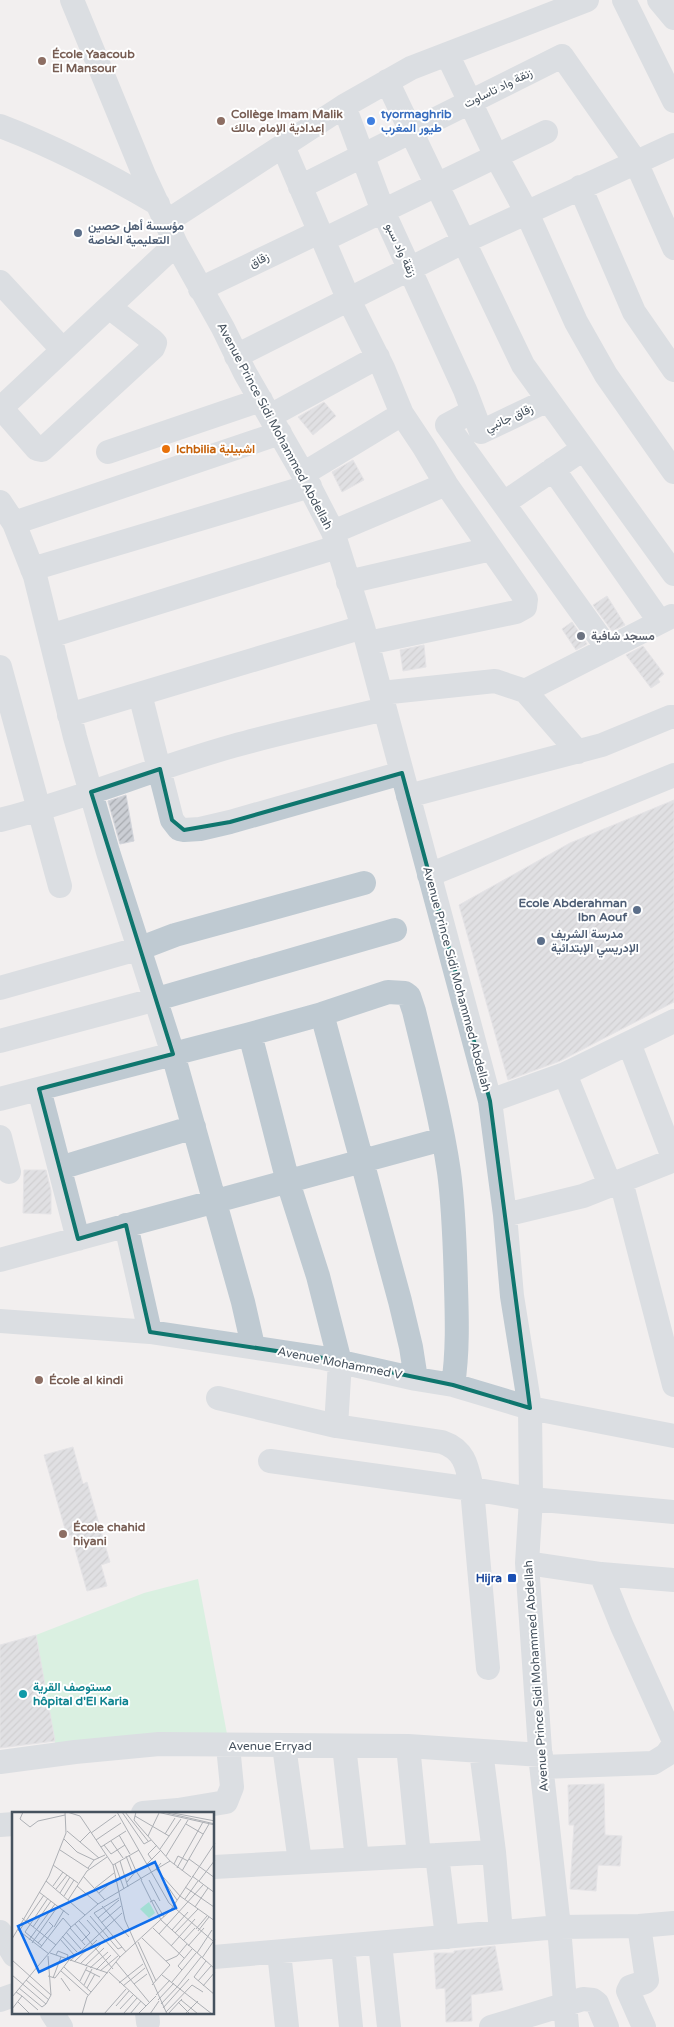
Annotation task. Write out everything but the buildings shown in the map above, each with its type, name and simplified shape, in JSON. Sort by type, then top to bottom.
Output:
[{"type":"street","name":"Avenue Prince Sidi Mohammed Abdellah","points":[[72,0],[144,175],[176,244],[306,480],[335,540],[366,635],[490,1101],[505,1215],[512,1296],[530,1408],[531,1499],[527,1563],[541,1761],[559,1927],[567,2027]]},
{"type":"street","points":[[0,126],[41,142],[110,177],[162,213],[283,146],[344,106],[412,68],[587,0]]},
{"type":"street","points":[[624,0],[674,101]]},
{"type":"street","points":[[659,0],[674,18]]},
{"type":"street","points":[[447,54],[496,156],[527,212],[576,322],[602,367],[674,472]]},
{"type":"street","name":"زنقة واد تاساوت","points":[[300,187],[562,56],[636,162]]},
{"type":"street","points":[[387,81],[523,365],[674,574]]},
{"type":"street","name":"زنقة واد سبو","points":[[344,106],[383,211],[469,401]]},
{"type":"street","name":"زقاق","points":[[200,289],[383,211],[546,132]]},
{"type":"street","points":[[236,356],[348,298],[465,241],[674,145]]},
{"type":"street","points":[[69,715],[140,694],[366,635],[509,614],[522,609],[526,604],[526,599],[446,484],[402,414],[378,357],[348,298],[283,146]]},
{"type":"street","points":[[636,162],[674,248]]},
{"type":"street","points":[[580,187],[634,312],[674,370]]},
{"type":"street","points":[[108,306],[152,340],[155,343],[153,348],[42,450],[36,449],[1,408],[62,349],[108,306],[176,244]]},
{"type":"street","points":[[0,282],[62,349]]},
{"type":"street","points":[[14,524],[270,416],[378,357]]},
{"type":"street","name":"زقاق جانبي","points":[[469,401],[481,432],[548,400]]},
{"type":"street","points":[[469,401],[447,426],[608,649]]},
{"type":"street","points":[[32,570],[306,480],[402,414]]},
{"type":"street","points":[[108,452],[270,416]]},
{"type":"street","points":[[504,503],[583,449]]},
{"type":"street","points":[[525,690],[667,619],[553,469]]},
{"type":"street","points":[[50,636],[335,540],[446,484]]},
{"type":"street","points":[[0,502],[14,524],[32,570],[69,715],[108,852],[173,1054],[243,1302],[253,1346]]},
{"type":"street","points":[[348,582],[491,548]]},
{"type":"street","points":[[0,667],[60,886]]},
{"type":"street","points":[[0,820],[38,810],[160,769],[383,701],[495,681],[525,690],[578,752]]},
{"type":"street","points":[[140,694],[172,820],[175,826],[184,830],[230,822],[402,773]]},
{"type":"street","points":[[408,796],[602,745],[674,717]]},
{"type":"street","points":[[429,875],[674,775]]},
{"type":"street","points":[[0,988],[140,948],[174,935],[364,882]]},
{"type":"street","points":[[0,1040],[157,1000],[395,930]]},
{"type":"street","points":[[0,1099],[250,1034],[322,1014],[388,992],[397,991],[409,996],[443,1139],[449,1174],[457,1322],[453,1385]]},
{"type":"street","points":[[322,1014],[400,1301],[411,1347],[416,1379]]},
{"type":"street","points":[[490,1101],[565,1074],[674,1021]]},
{"type":"street","points":[[250,1034],[288,1182],[318,1276],[340,1362],[336,1426]]},
{"type":"street","points":[[505,1215],[583,1196],[674,1160],[629,1043]]},
{"type":"street","points":[[565,1074],[616,1183],[674,1385]]},
{"type":"street","points":[[39,1089],[78,1239]]},
{"type":"street","points":[[60,1168],[194,1126]]},
{"type":"street","points":[[0,1138],[10,1172]]},
{"type":"street","points":[[0,1260],[443,1139]]},
{"type":"street","points":[[126,1225],[150,1332]]},
{"type":"street","name":"Avenue Mohammed V","points":[[0,1320],[150,1332],[253,1346],[453,1385],[530,1408],[674,1436]]},
{"type":"street","points":[[218,1398],[336,1426],[442,1442],[454,1446],[467,1466],[472,1489],[488,1668]]},
{"type":"street","points":[[270,1461],[531,1499],[674,1512]]},
{"type":"street","points":[[527,1563],[601,1574],[674,1580]]},
{"type":"street","points":[[601,1574],[622,1626],[665,1702],[674,1742]]},
{"type":"street","name":"Avenue Erryad","points":[[0,1762],[159,1744],[408,1746],[481,1751],[541,1761],[653,1763],[666,1755],[674,1742]]},
{"type":"street","points":[[178,1812],[224,1804],[228,1799],[232,1787],[228,1746]]},
{"type":"street","points":[[284,1746],[300,1862]]},
{"type":"street","points":[[344,1746],[356,1859]]},
{"type":"street","points":[[408,1746],[428,1856],[447,1937]]},
{"type":"street","points":[[481,1751],[494,1852],[501,1932]]},
{"type":"street","points":[[215,1867],[494,1852]]},
{"type":"street","points":[[215,1957],[559,1927],[639,1926],[674,1923]]},
{"type":"street","points":[[639,1926],[647,1980],[630,1987],[628,1990],[644,2027]]},
{"type":"street","points":[[0,1932],[12,1952]]},
{"type":"street","points":[[380,1943],[389,2027]]},
{"type":"street","points":[[343,1946],[352,2027]]},
{"type":"street","points":[[279,1952],[287,2027]]},
{"type":"street","points":[[0,2000],[12,1996]]},
{"type":"street","points":[[491,2027],[583,1999],[595,2001],[607,2027]]},
{"type":"street","points":[[53,2014],[61,2027]]},
{"type":"highlighted area","points":[[160,769],[172,820],[184,830],[230,822],[402,773],[490,1101],[530,1408],[453,1385],[323,1358],[150,1332],[126,1225],[78,1239],[39,1089],[173,1054],[91,792]]},
{"type":"green space","points":[[198,1579],[227,1734],[55,1743],[36,1635],[144,1593]]},
{"type":"place","name":"École Yaacoub El Mansour","points":[[42,61]]},
{"type":"place","name":"Collège Imam Malik إعدادية الإمام مالك","points":[[221,121]]},
{"type":"place","name":"tyormaghrib طيور المغرب","points":[[371,121]]},
{"type":"place","name":"مؤسسة أهل حصين التعليمية الخاصة","points":[[78,233]]},
{"type":"place","name":"Ichbilia اشبيلية","points":[[166,449]]},
{"type":"place","name":"مسجد شافية","points":[[581,636]]},
{"type":"place","name":"Ecole Abderahman Ibn Aouf","points":[[637,910]]},
{"type":"place","name":"مدرسة الشريف الإدريسي الإبتدائية","points":[[541,941]]},
{"type":"place","name":"École al kindi","points":[[39,1380]]},
{"type":"place","name":"École chahid hiyani","points":[[63,1534]]},
{"type":"place","name":"Hijra","points":[[512,1578]]},
{"type":"place","name":"مستوصف القرية hôpital d'El Karia","points":[[23,1694]]}]
